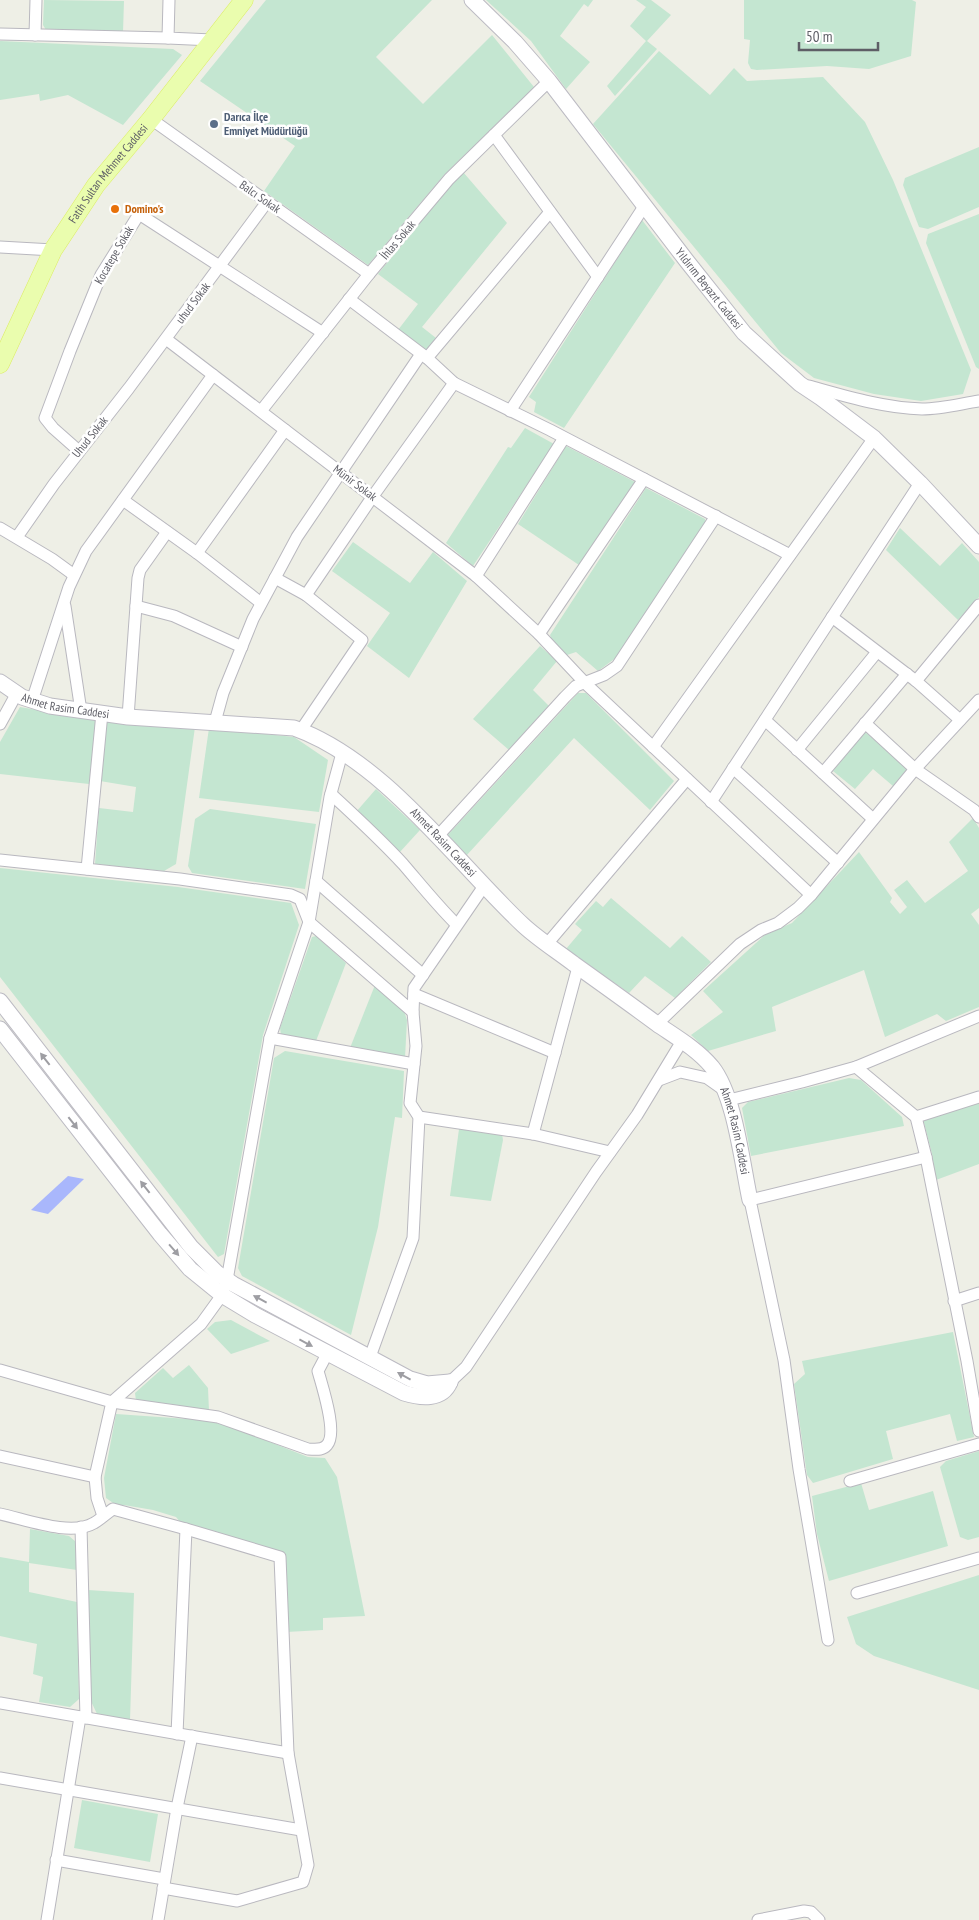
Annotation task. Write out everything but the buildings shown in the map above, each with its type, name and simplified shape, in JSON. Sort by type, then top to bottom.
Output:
[{"type":"main road","name":"Fatih Sultan Mehmet Caddesi","points":[[0,364],[53,250],[96,185],[151,119],[244,0]]},
{"type":"street","points":[[35,35],[36,0]]},
{"type":"street","points":[[168,38],[169,0]]},
{"type":"street","name":"Yıldırım Beyazıt Caddesi","points":[[472,0],[515,42],[549,81],[744,333],[800,384],[874,438],[920,483],[979,546]]},
{"type":"street","points":[[0,34],[212,40]]},
{"type":"street","name":"İhlas Sokak","points":[[261,411],[369,274],[449,179],[549,81]]},
{"type":"street","name":"Balcı Sokak","points":[[151,119],[369,274]]},
{"type":"street","points":[[494,135],[598,277]]},
{"type":"street","points":[[220,267],[267,202]]},
{"type":"street","points":[[510,411],[645,205]]},
{"type":"street","points":[[215,722],[223,694],[261,602],[297,537],[424,356],[550,212]]},
{"type":"street","name":"Kocatepe Sokak","points":[[79,450],[53,428],[45,418],[101,275],[139,214],[323,333]]},
{"type":"street","points":[[0,247],[53,250]]},
{"type":"street","name":"uhud Sokak","points":[[166,339],[220,267]]},
{"type":"street","points":[[349,299],[424,356],[454,383],[790,555]]},
{"type":"street","name":"Münir Sokak","points":[[166,339],[476,576],[539,634],[586,684],[811,895]]},
{"type":"street","name":"Uhud Sokak","points":[[17,537],[79,450],[87,444],[166,339]]},
{"type":"street","points":[[32,701],[74,575],[96,536],[213,375]]},
{"type":"street","points":[[306,595],[373,496],[454,383]]},
{"type":"street","points":[[800,384],[869,401],[922,408],[979,401]]},
{"type":"street","points":[[197,553],[286,430]]},
{"type":"street","points":[[476,576],[564,438]]},
{"type":"street","points":[[653,747],[874,438]]},
{"type":"street","points":[[539,634],[644,479]]},
{"type":"street","points":[[711,802],[920,483]]},
{"type":"street","points":[[123,500],[261,602]]},
{"type":"street","points":[[437,837],[576,686],[586,684],[617,666],[716,516]]},
{"type":"street","points":[[0,528],[52,559],[74,575]]},
{"type":"street","points":[[128,717],[140,570],[167,532]]},
{"type":"street","points":[[275,578],[306,595],[362,640],[301,730]]},
{"type":"street","points":[[64,602],[81,711]]},
{"type":"street","points":[[823,773],[865,723],[911,678],[979,605]]},
{"type":"street","points":[[136,606],[174,616],[242,647]]},
{"type":"street","points":[[832,617],[911,678],[960,720]]},
{"type":"street","points":[[797,750],[877,652]]},
{"type":"street","name":"Ahmet Rasim Caddesi","points":[[0,682],[32,701],[81,711],[128,717],[277,726],[301,730],[342,753],[386,786],[417,815],[525,927],[682,1041],[712,1068],[727,1095],[750,1200]]},
{"type":"street","points":[[0,724],[17,693]]},
{"type":"street","points":[[657,1024],[740,944],[761,930],[778,923],[798,908],[811,895],[915,769],[979,700]]},
{"type":"street","points":[[87,869],[102,713]]},
{"type":"street","points":[[765,720],[873,819]]},
{"type":"street","points":[[865,723],[915,769],[977,811]]},
{"type":"street","points":[[103,1516],[97,1498],[95,1477],[112,1402],[201,1324],[224,1288],[270,1038],[309,922],[331,794],[342,753]]},
{"type":"street","points":[[734,768],[838,864]]},
{"type":"street","points":[[547,944],[687,779]]},
{"type":"street","points":[[331,794],[403,864],[437,905],[456,924]]},
{"type":"street","points":[[0,860],[180,879],[291,895],[300,899],[309,922],[413,1012]]},
{"type":"street","points":[[316,881],[423,975]]},
{"type":"street","points":[[370,1358],[413,1238],[419,1117],[410,1103],[416,1046],[413,1012],[414,988],[456,924],[484,886]]},
{"type":"street","points":[[533,1134],[578,966]]},
{"type":"street","points":[[414,994],[555,1053]]},
{"type":"street","points":[[0,1001],[224,1288],[420,1383],[433,1385],[450,1382]]},
{"type":"street","points":[[659,1080],[680,1072],[707,1078],[727,1095],[802,1082],[856,1067],[979,1016]]},
{"type":"street","points":[[0,1029],[160,1234],[190,1269],[224,1288],[327,1354],[409,1395],[421,1397],[437,1396],[466,1367],[659,1080],[682,1041]]},
{"type":"street","points":[[270,1038],[414,1064]]},
{"type":"street","points":[[856,1067],[916,1117],[926,1157],[967,1361],[979,1431]]},
{"type":"street","points":[[916,1117],[979,1097]]},
{"type":"street","points":[[419,1117],[533,1134],[610,1152]]},
{"type":"street","points":[[828,1640],[799,1469],[784,1360],[750,1200],[926,1157]]},
{"type":"street","points":[[954,1301],[979,1293]]},
{"type":"street","points":[[0,1370],[112,1402],[218,1417],[308,1449],[321,1449],[328,1444],[332,1431],[318,1371],[327,1354]]},
{"type":"street","points":[[967,1361],[979,1357]]},
{"type":"street","points":[[850,1481],[979,1444]]},
{"type":"street","points":[[0,1456],[95,1477]]},
{"type":"street","points":[[0,1514],[65,1528],[81,1527],[94,1523],[113,1509],[280,1557],[288,1753],[308,1865],[303,1882],[237,1901],[56,1860]]},
{"type":"street","points":[[47,1920],[68,1790],[83,1717],[81,1527]]},
{"type":"street","points":[[177,1734],[186,1529]]},
{"type":"street","points":[[857,1593],[979,1558]]},
{"type":"street","points":[[0,1703],[288,1753]]},
{"type":"street","points":[[158,1920],[176,1808],[192,1736]]},
{"type":"street","points":[[0,1778],[301,1830]]},
{"type":"street","points":[[758,1920],[804,1911],[811,1912],[819,1920]]},
{"type":"green space","points":[[44,0],[124,1],[123,32],[46,30],[43,25]]},
{"type":"green space","points":[[266,0],[432,0],[376,57],[423,104],[492,35],[534,87],[444,175],[368,265],[264,191],[295,146],[200,81]]},
{"type":"green space","points":[[486,0],[593,0],[588,7],[584,4],[560,36],[590,62],[566,89],[531,41]]},
{"type":"green space","points":[[636,0],[651,0],[671,15],[647,41],[657,49],[615,96],[607,86],[646,41],[630,26],[646,7]]},
{"type":"green space","points":[[744,0],[912,0],[916,2],[911,56],[869,69],[827,66],[751,69],[748,63],[750,40],[744,39]]},
{"type":"green space","points":[[0,41],[173,49],[182,55],[123,125],[68,95],[40,101],[39,94],[0,100]]},
{"type":"green space","points":[[659,51],[710,95],[734,68],[747,81],[823,77],[865,122],[893,180],[971,370],[963,394],[921,401],[874,394],[814,378],[781,353],[593,124]]},
{"type":"green space","points":[[979,147],[979,207],[928,229],[919,227],[903,185],[905,178]]},
{"type":"green space","points":[[463,172],[507,223],[422,327],[436,338],[426,351],[398,330],[418,304],[378,274],[453,181]]},
{"type":"green space","points":[[979,214],[979,369],[976,367],[926,243],[928,234]]},
{"type":"green space","points":[[642,220],[675,263],[564,428],[534,412],[536,402],[529,397]]},
{"type":"green space","points":[[525,428],[554,444],[473,566],[446,543],[508,447],[511,448]]},
{"type":"green space","points":[[566,446],[635,482],[579,565],[518,524]]},
{"type":"green space","points":[[646,488],[705,519],[705,524],[617,657],[598,671],[576,652],[567,655],[552,640],[550,635]]},
{"type":"green space","points":[[900,528],[940,566],[962,543],[979,562],[979,597],[958,620],[886,550]]},
{"type":"green space","points":[[353,542],[410,583],[433,552],[467,581],[409,678],[367,646],[390,613],[332,571]]},
{"type":"green space","points":[[540,646],[557,661],[533,690],[549,706],[509,750],[473,719]]},
{"type":"green space","points":[[578,693],[586,693],[674,781],[650,810],[574,738],[466,856],[446,837]]},
{"type":"green space","points":[[20,707],[96,720],[89,784],[0,774],[0,742]]},
{"type":"green space","points":[[107,720],[195,727],[176,864],[164,871],[95,864],[99,808],[133,812],[136,787],[100,781]]},
{"type":"green space","points":[[209,728],[294,737],[328,760],[319,812],[199,798]]},
{"type":"green space","points":[[865,732],[908,768],[893,786],[873,769],[855,789],[833,771]]},
{"type":"green space","points":[[376,789],[420,830],[399,853],[356,812]]},
{"type":"green space","points":[[210,809],[316,824],[305,889],[192,873],[188,866],[195,819]]},
{"type":"green space","points":[[973,818],[979,828],[979,908],[971,914],[979,925],[979,1007],[946,1021],[937,1014],[885,1037],[864,970],[772,1007],[776,1031],[708,1051],[691,1035],[723,1012],[703,991],[766,934],[792,923],[859,852],[892,898],[890,902],[900,914],[907,907],[894,890],[907,880],[925,903],[968,871],[949,842]]},
{"type":"green space","points":[[0,868],[178,887],[291,903],[299,925],[263,1035],[224,1254],[218,1257],[0,977]]},
{"type":"green space","points":[[611,898],[670,948],[682,936],[711,962],[675,998],[645,976],[629,993],[566,949],[582,930],[575,924],[596,901],[603,907]]},
{"type":"green space","points":[[316,936],[346,963],[316,1041],[281,1035],[280,1028],[312,937]]},
{"type":"green space","points":[[375,985],[404,1011],[407,1020],[405,1058],[350,1048]]},
{"type":"green space","points":[[285,1051],[404,1071],[402,1118],[395,1117],[378,1227],[351,1335],[242,1276],[238,1268],[274,1058]]},
{"type":"green space","points":[[849,1078],[861,1080],[902,1117],[904,1126],[751,1156],[742,1108],[748,1102]]},
{"type":"green space","points":[[979,1103],[979,1164],[936,1180],[932,1154],[923,1119]]},
{"type":"green space","points":[[459,1129],[502,1134],[503,1140],[491,1201],[450,1196]]},
{"type":"green space","points":[[231,1320],[270,1341],[231,1354],[207,1329],[215,1322]]},
{"type":"green space","points":[[953,1332],[974,1437],[957,1441],[950,1414],[886,1431],[893,1459],[813,1483],[807,1475],[794,1384],[805,1374],[802,1361]]},
{"type":"green space","points":[[189,1365],[208,1388],[209,1411],[136,1401],[135,1393],[163,1368],[173,1378]]},
{"type":"green space","points":[[116,1414],[217,1421],[308,1457],[325,1458],[337,1477],[365,1616],[323,1618],[323,1630],[286,1632],[282,1552],[181,1523],[176,1517],[153,1510],[116,1505],[106,1498],[104,1478]]},
{"type":"green space","points":[[979,1451],[979,1537],[968,1540],[960,1537],[940,1467],[946,1461]]},
{"type":"green space","points":[[861,1483],[869,1510],[933,1491],[948,1546],[829,1581],[817,1534],[812,1496]]},
{"type":"green space","points":[[30,1529],[69,1536],[76,1542],[77,1570],[29,1563],[29,1592],[77,1602],[79,1699],[70,1707],[39,1702],[43,1677],[33,1674],[37,1644],[0,1636],[0,1557],[29,1562]]},
{"type":"green space","points":[[979,1575],[979,1690],[874,1656],[856,1644],[847,1617]]},
{"type":"green space","points":[[88,1590],[134,1593],[130,1720],[97,1714],[90,1699]]},
{"type":"green space","points":[[82,1800],[158,1814],[150,1862],[74,1848]]},
{"type":"water","points":[[68,1176],[84,1179],[48,1214],[31,1210]]},
{"type":"place","name":"Darıca İlçe Emniyet Müdürlüğü","points":[[214,124]]},
{"type":"place","name":"Domino's","points":[[115,209]]}]
